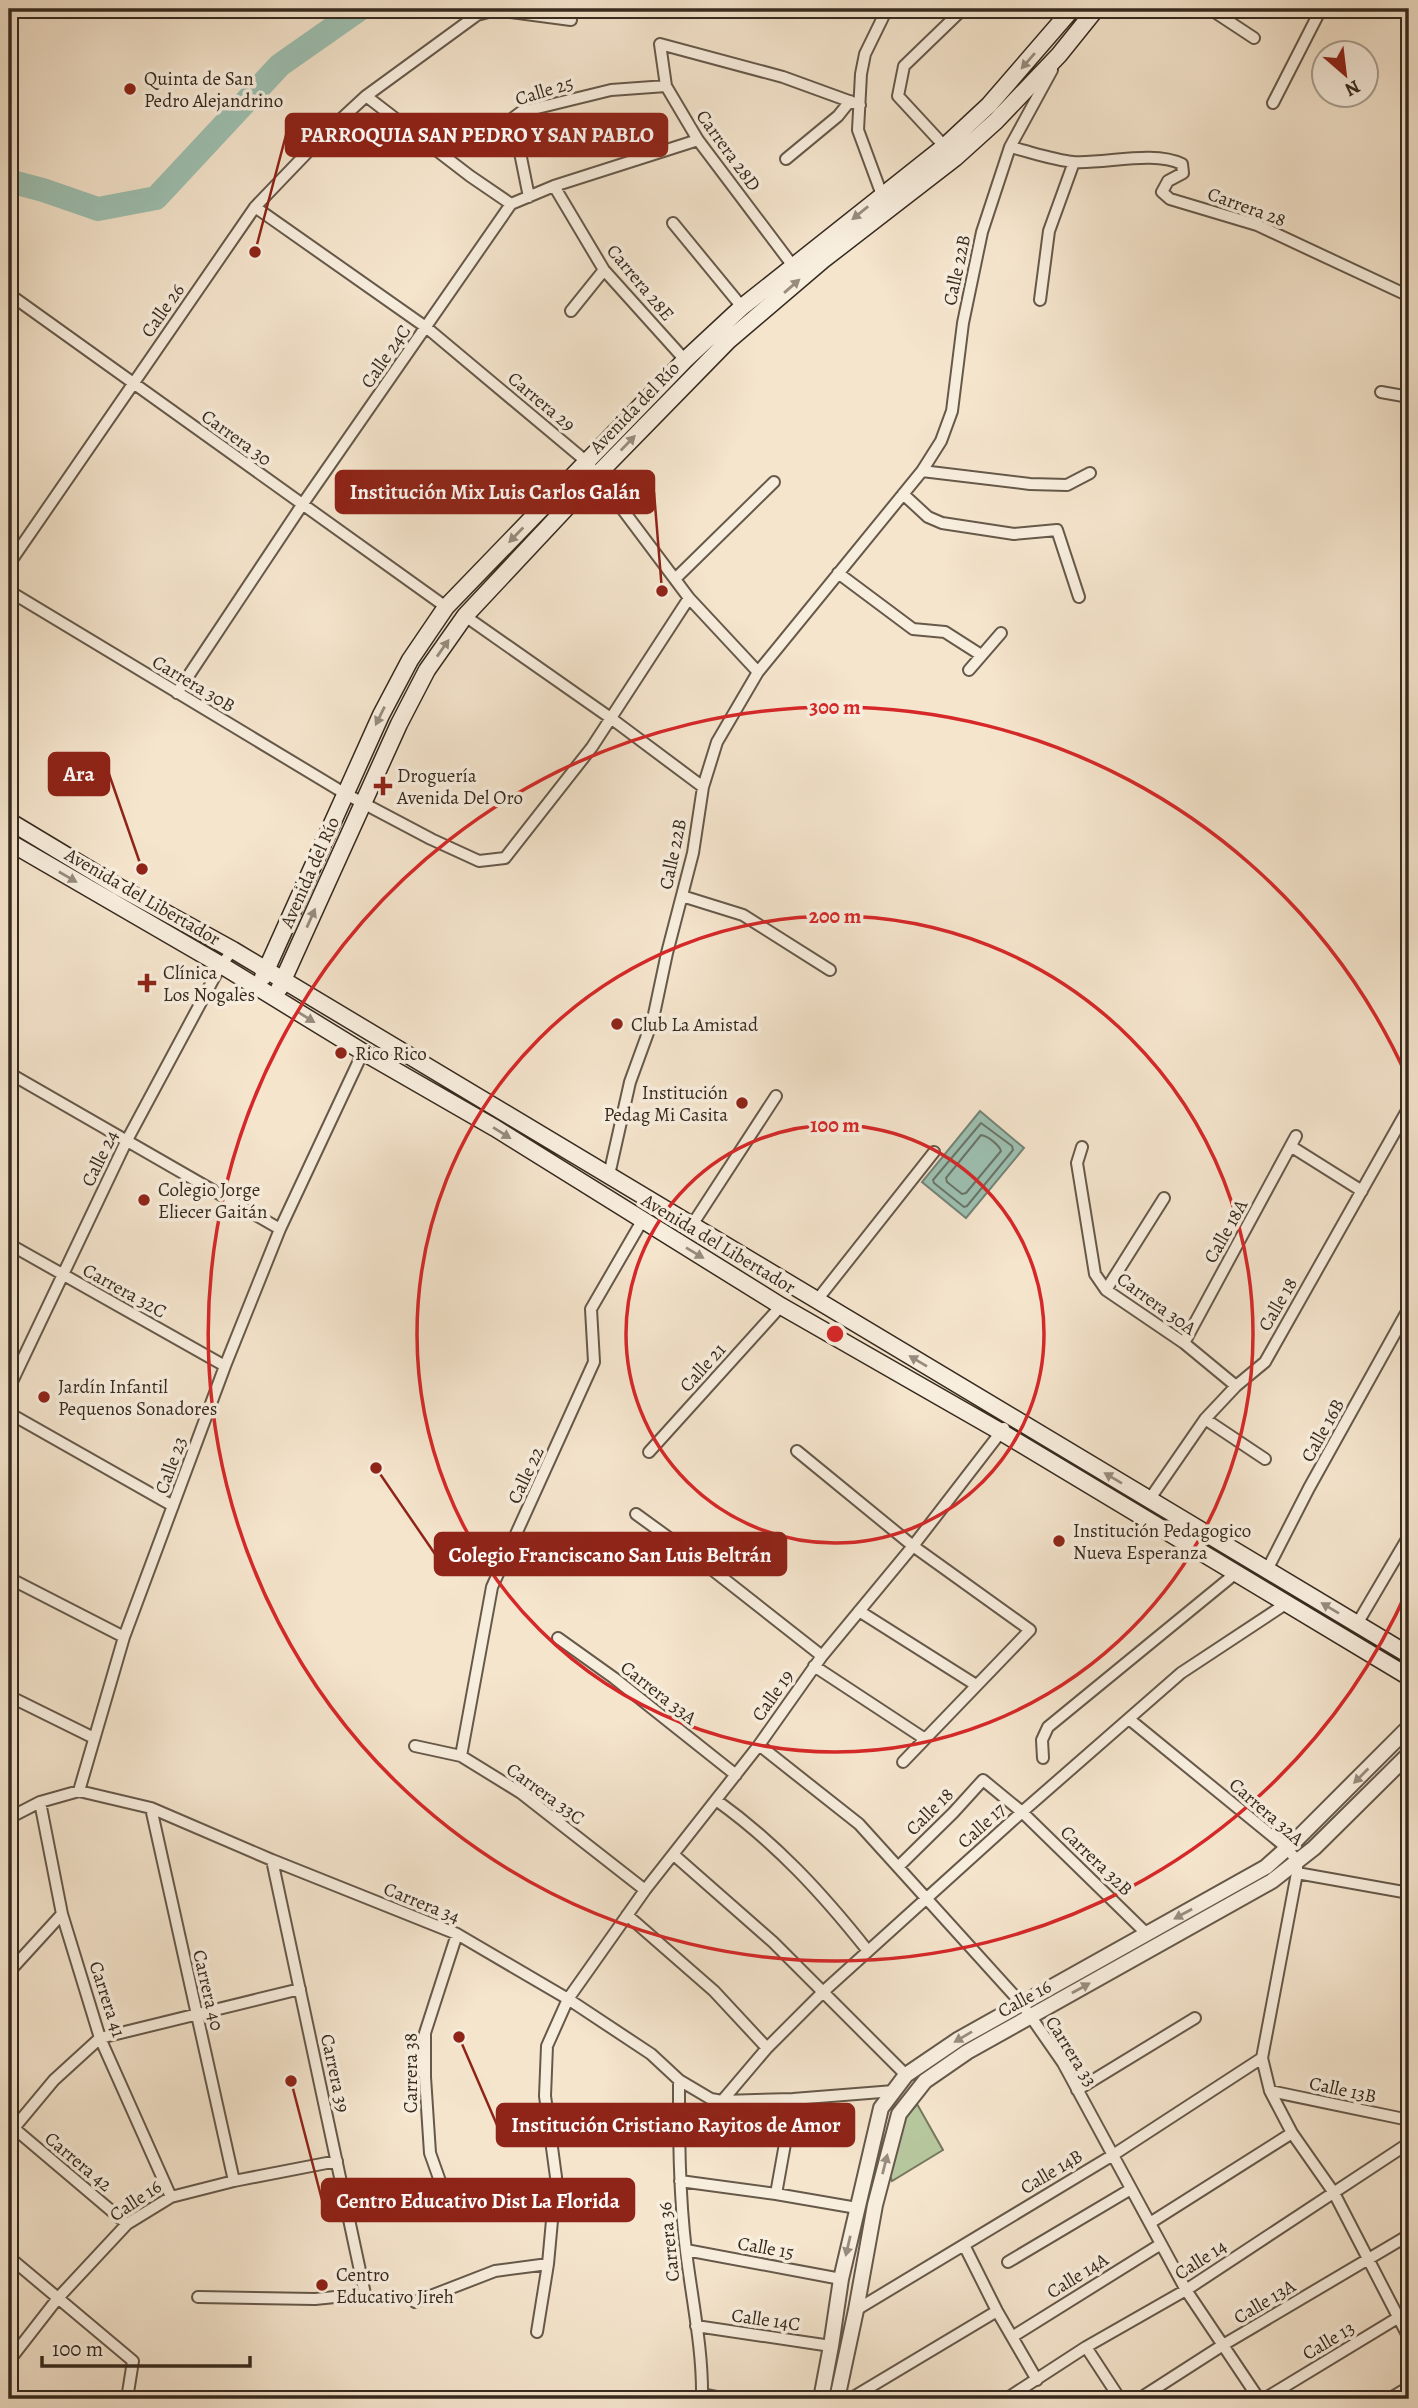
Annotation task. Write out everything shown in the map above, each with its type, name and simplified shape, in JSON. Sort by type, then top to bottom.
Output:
[{"type":"main road","name":"Avenida del Río","points":[[257,986],[267,971],[344,793],[410,660],[446,607],[728,341],[950,152],[1072,9]]},
{"type":"main road","name":"Avenida del Río","points":[[274,997],[399,724],[427,670],[466,616],[685,360],[742,307],[881,195],[996,121],[1059,55],[1089,11]]},
{"type":"main road","name":"Avenida del Libertador","points":[[9,821],[117,886],[233,950],[1409,1655]]},
{"type":"main road","name":"Avenida del Libertador","points":[[9,842],[257,986],[363,1052],[495,1128],[781,1306],[1001,1432],[1409,1677]]},
{"type":"street","points":[[881,195],[858,130],[855,103],[865,54],[887,9]]},
{"type":"street","points":[[950,152],[898,96],[904,66],[963,9]]},
{"type":"street","points":[[1210,9],[1254,38]]},
{"type":"street","points":[[1273,103],[1321,9]]},
{"type":"street","name":"Calle 26","points":[[9,564],[255,207],[326,134],[366,96],[477,15],[496,10],[571,20]]},
{"type":"street","name":"Carrera 28D","points":[[793,266],[698,140],[666,86],[660,44],[783,77],[855,103]]},
{"type":"street","name":"Calle 22B","points":[[610,1175],[630,1083],[653,1019],[693,853],[703,787],[717,742],[758,672],[922,471],[941,441],[952,411],[963,323],[982,232],[1010,147],[1059,55]]},
{"type":"street","name":"Calle 25","points":[[529,197],[513,118],[521,111],[611,90],[666,86]]},
{"type":"street","points":[[366,96],[511,204],[554,186],[698,140]]},
{"type":"street","points":[[786,159],[855,103]]},
{"type":"street","points":[[1010,147],[1074,162],[1049,232],[1040,300]]},
{"type":"street","name":"Carrera 28","points":[[1074,162],[1124,158],[1174,160],[1182,164],[1182,173],[1168,181],[1162,192],[1170,199],[1257,225],[1409,296]]},
{"type":"street","name":"Carrera 28E","points":[[554,186],[604,270],[685,360]]},
{"type":"street","name":"Calle 24C","points":[[177,693],[302,505],[511,204]]},
{"type":"street","name":"Carrera 29","points":[[255,207],[427,328],[592,469],[689,598],[758,672]]},
{"type":"street","points":[[673,223],[742,307]]},
{"type":"street","points":[[571,311],[604,270]]},
{"type":"street","name":"Carrera 30","points":[[9,294],[446,607]]},
{"type":"street","points":[[1381,392],[1409,397]]},
{"type":"street","points":[[922,471],[1042,485],[1067,485],[1090,473]]},
{"type":"street","points":[[675,579],[774,482]]},
{"type":"street","points":[[903,494],[928,517],[942,523],[1014,534],[1057,530],[1079,597]]},
{"type":"street","points":[[838,573],[913,629],[945,632],[981,655]]},
{"type":"street","name":"Carrera 30B","points":[[9,591],[344,793],[479,861],[505,858],[534,823],[612,719],[689,598]]},
{"type":"street","points":[[466,616],[703,787]]},
{"type":"street","points":[[969,670],[1001,633]]},
{"type":"street","points":[[682,895],[743,915],[830,970]]},
{"type":"street","name":"Calle 24","points":[[9,1388],[126,1142],[221,965],[233,950]]},
{"type":"street","name":"Calle 23","points":[[79,1791],[124,1637],[225,1366],[280,1229],[363,1052]]},
{"type":"street","points":[[9,1073],[280,1229]]},
{"type":"street","points":[[692,1225],[776,1096]]},
{"type":"street","name":"Calle 18","points":[[1149,1500],[1205,1419],[1265,1362],[1409,1107]]},
{"type":"street","name":"Calle 18A","points":[[1184,1343],[1296,1136]]},
{"type":"street","name":"Carrera 30A","points":[[1082,1147],[1077,1163],[1095,1274],[1106,1290],[1184,1343],[1236,1387]]},
{"type":"street","points":[[1292,1147],[1362,1191]]},
{"type":"street","points":[[817,1300],[934,1152]]},
{"type":"street","points":[[1106,1290],[1164,1198]]},
{"type":"street","name":"Calle 22","points":[[461,1755],[492,1587],[594,1362],[591,1309],[642,1221]]},
{"type":"street","name":"Carrera 32C","points":[[9,1244],[225,1366]]},
{"type":"street","name":"Calle 21","points":[[649,1452],[781,1306]]},
{"type":"street","name":"Calle 16B","points":[[1267,1570],[1409,1308]]},
{"type":"street","points":[[9,1413],[173,1506]]},
{"type":"street","name":"Calle 19","points":[[537,2332],[548,2264],[556,2177],[545,2096],[547,2046],[568,1999],[627,1915],[759,1745],[814,1666],[913,1546],[1013,1418]]},
{"type":"street","points":[[1205,1419],[1265,1459]]},
{"type":"street","points":[[797,1451],[913,1546],[1030,1630],[902,1762]]},
{"type":"street","points":[[636,1514],[705,1564],[822,1656]]},
{"type":"street","points":[[1357,1624],[1407,1539],[1409,1527]]},
{"type":"street","points":[[1043,1758],[1042,1740],[1048,1727],[1236,1573]]},
{"type":"street","points":[[9,1577],[124,1637]]},
{"type":"street","name":"Calle 17","points":[[722,2101],[766,2048],[824,1991],[1022,1812],[1181,1673],[1287,1604]]},
{"type":"street","points":[[859,1611],[976,1685]]},
{"type":"street","name":"Carrera 33A","points":[[558,1638],[614,1678],[736,1775]]},
{"type":"street","points":[[814,1666],[925,1738]]},
{"type":"street","points":[[9,1696],[94,1738]]},
{"type":"street","name":"Carrera 32A","points":[[1129,1719],[1287,1848],[1297,1867],[1262,2058],[1270,2091],[1293,2133],[1334,2193],[1404,2314],[1409,2338]]},
{"type":"street","name":"Calle 16","points":[[837,2399],[875,2205],[899,2114],[925,2081],[1026,2010],[1147,1934],[1266,1867],[1409,1727]]},
{"type":"street","name":"Carrera 33","points":[[759,1745],[859,1824],[1026,2010],[1063,2063],[1186,2290],[1262,2399]]},
{"type":"street","name":"Carrera 33C","points":[[415,1746],[461,1755],[521,1793],[646,1890]]},
{"type":"street","name":"Calle 16","points":[[821,2399],[841,2279],[881,2108],[906,2075],[959,2039],[1026,2010],[1297,1867],[1409,1754]]},
{"type":"street","name":"Calle 18","points":[[898,1867],[983,1780],[1022,1812]]},
{"type":"street","points":[[9,1818],[40,1802],[79,1791]]},
{"type":"street","name":"Carrera 34","points":[[79,1791],[151,1808],[457,1934],[568,1999],[651,2054],[679,2080],[711,2099],[722,2101]]},
{"type":"street","points":[[716,1800],[754,1827],[825,1897],[868,1951]]},
{"type":"street","name":"Carrera 41","points":[[40,1802],[62,1914],[100,2038],[171,2197]]},
{"type":"street","name":"Carrera 40","points":[[151,1808],[234,2181]]},
{"type":"street","name":"Carrera 32B","points":[[1022,1812],[1147,1934]]},
{"type":"street","points":[[674,1855],[774,1942],[906,2075]]},
{"type":"street","name":"Carrera 39","points":[[198,2297],[315,2299],[365,2294],[272,1860]]},
{"type":"street","points":[[1297,1867],[1409,1893]]},
{"type":"street","points":[[9,1972],[62,1914]]},
{"type":"street","points":[[627,1915],[714,1991],[766,2048]]},
{"type":"street","name":"Carrera 38","points":[[457,1934],[425,2033],[430,2153],[446,2198],[458,2207],[554,2200]]},
{"type":"street","points":[[10,2129],[54,2080],[100,2038],[300,1989]]},
{"type":"street","points":[[1077,2090],[1195,2018]]},
{"type":"street","name":"Calle 14B","points":[[856,2310],[1113,2155],[1262,2058]]},
{"type":"street","name":"Carrera 36","points":[[679,2080],[680,2181],[702,2397]]},
{"type":"street","points":[[722,2101],[793,2099],[894,2091]]},
{"type":"street","name":"Calle 13B","points":[[1270,2091],[1409,2120]]},
{"type":"street","points":[[776,2194],[793,2099]]},
{"type":"street","name":"Carrera 42","points":[[10,2129],[127,2224]]},
{"type":"street","points":[[1150,2223],[1293,2133]]},
{"type":"street","name":"Calle 14","points":[[1006,2399],[1086,2347],[1186,2290],[1409,2143]]},
{"type":"street","name":"Calle 16","points":[[9,2361],[58,2298],[127,2224],[171,2197],[234,2181],[337,2161]]},
{"type":"street","points":[[680,2181],[857,2208]]},
{"type":"street","points":[[1008,2262],[1131,2189]]},
{"type":"street","name":"Calle 13A","points":[[1139,2399],[1223,2345],[1409,2235]]},
{"type":"street","name":"Calle 14A","points":[[1012,2337],[1161,2244]]},
{"type":"street","points":[[964,2245],[996,2311],[1037,2380]]},
{"type":"street","name":"Calle 15","points":[[686,2250],[841,2279]]},
{"type":"street","points":[[9,2257],[133,2361],[127,2399]]},
{"type":"street","points":[[415,2302],[495,2271],[548,2264]]},
{"type":"street","points":[[850,2399],[996,2311]]},
{"type":"street","name":"Calle 13","points":[[1262,2399],[1404,2314]]},
{"type":"street","name":"Calle 14C","points":[[696,2326],[831,2346]]},
{"type":"street","points":[[1086,2347],[1120,2399]]},
{"type":"street","points":[[1389,2399],[1409,2387]]},
{"type":"street","points":[[702,2397],[728,2399]]},
{"type":"shaded area","points":[[917,2104],[943,2150],[892,2181],[888,2171],[903,2121]]},
{"type":"water","points":[[980,1111],[1024,1148],[966,1218],[922,1182]]},
{"type":"waterway","points":[[9,181],[98,209],[156,198],[280,65],[360,9]]},
{"type":"place","name":"Quinta de San Pedro Alejandrino","points":[[130,89]]},
{"type":"place","name":"PARROQUIA SAN PEDRO Y SAN PABLO","points":[[255,252]]},
{"type":"place","name":"Institución Mix Luis Carlos Galán","points":[[662,591]]},
{"type":"place","name":"Droguería Avenida Del Oro","points":[[383,786]]},
{"type":"place","name":"Ara","points":[[142,869]]},
{"type":"place","name":"Clínica Los Nogales","points":[[147,983]]},
{"type":"place","name":"Club La Amistad","points":[[617,1024]]},
{"type":"place","name":"Rico Rico","points":[[341,1053]]},
{"type":"place","name":"Institución Pedag Mi Casita","points":[[742,1103]]},
{"type":"place","name":"Colegio Jorge Eliecer Gaitán","points":[[144,1200]]},
{"type":"place","name":"Jardín Infantil Pequenos Sonadores","points":[[44,1397]]},
{"type":"place","name":"Colegio Franciscano San Luis Beltrán","points":[[376,1468]]},
{"type":"place","name":"Institución Pedagogico Nueva Esperanza","points":[[1059,1541]]},
{"type":"place","name":"Institución Cristiano Rayitos de Amor","points":[[459,2037]]},
{"type":"place","name":"Centro Educativo Dist La Florida","points":[[291,2081]]},
{"type":"place","name":"Centro Educativo Jireh","points":[[322,2285]]}]
